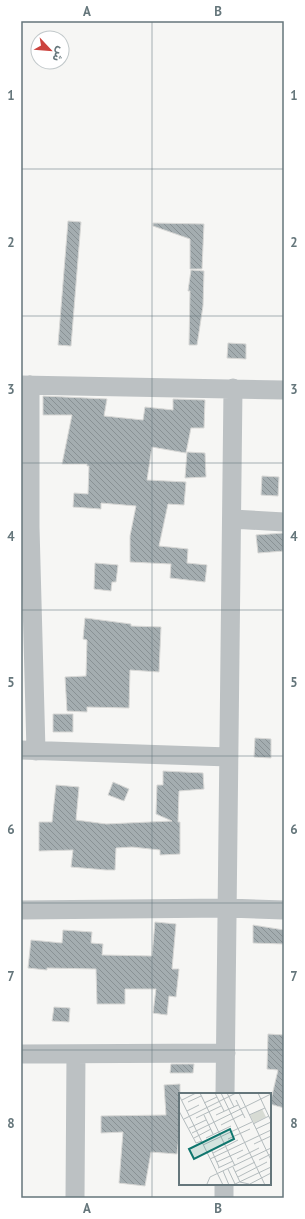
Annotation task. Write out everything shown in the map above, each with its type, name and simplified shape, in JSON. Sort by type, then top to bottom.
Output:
[{"type":"street","points":[[229,757],[29,751],[26,385],[284,390]]},
{"type":"street","points":[[225,1093],[233,388]]},
{"type":"street","points":[[232,519],[284,522]]},
{"type":"street","points":[[21,910],[227,908],[284,910]]},
{"type":"street","points":[[21,1054],[226,1053]]},
{"type":"street","points":[[75,1198],[76,1054]]},
{"type":"street","points":[[224,1185],[224,1198]]},
{"type":"building","points":[[68,221],[81,222],[71,346],[58,345]]},
{"type":"building","points":[[153,223],[204,224],[202,269],[190,269],[190,239],[153,226]]},
{"type":"building","points":[[191,270],[204,271],[203,306],[197,345],[189,345],[190,291],[188,291]]},
{"type":"building","points":[[228,343],[246,344],[246,359],[227,358]]},
{"type":"building","points":[[43,396],[107,399],[104,416],[143,420],[145,407],[173,410],[173,399],[205,400],[204,428],[191,428],[186,453],[152,447],[147,480],[186,482],[184,505],[168,504],[159,546],[188,549],[187,563],[207,565],[205,582],[170,578],[171,564],[130,562],[130,536],[136,506],[101,503],[101,509],[73,507],[74,493],[88,494],[89,466],[87,466],[87,464],[62,464],[72,415],[43,415]]},
{"type":"building","points":[[187,452],[205,453],[206,477],[185,478]]},
{"type":"building","points":[[262,476],[279,477],[278,496],[261,495]]},
{"type":"building","points":[[284,533],[284,551],[258,553],[256,535]]},
{"type":"building","points":[[95,563],[118,565],[116,582],[112,582],[111,591],[94,589]]},
{"type":"building","points":[[85,618],[131,624],[131,626],[161,627],[159,672],[130,670],[129,708],[87,707],[87,712],[67,711],[65,677],[86,676],[87,640],[83,639]]},
{"type":"building","points":[[53,714],[73,714],[73,732],[53,732]]},
{"type":"building","points":[[255,738],[271,739],[271,758],[254,757]]},
{"type":"building","points":[[163,771],[203,773],[204,789],[179,791],[178,822],[180,822],[180,854],[160,855],[160,850],[132,847],[116,848],[115,870],[106,870],[71,867],[73,850],[39,851],[39,822],[52,822],[56,785],[79,787],[76,820],[106,824],[172,821],[156,814],[157,785],[163,785]]},
{"type":"building","points":[[113,782],[129,789],[124,801],[108,795]]},
{"type":"building","points":[[155,922],[176,924],[172,969],[179,969],[176,997],[169,996],[167,1015],[153,1013],[156,989],[125,989],[125,1004],[97,1004],[96,969],[47,968],[47,970],[28,968],[31,940],[62,943],[63,930],[92,932],[91,943],[103,944],[102,955],[152,956]]},
{"type":"building","points":[[253,925],[284,930],[284,944],[253,943]]},
{"type":"building","points":[[54,1007],[70,1008],[69,1022],[52,1021]]},
{"type":"building","points":[[268,1034],[284,1035],[284,1108],[271,1104],[278,1070],[267,1069]]},
{"type":"building","points":[[171,1064],[194,1064],[193,1073],[170,1073]]},
{"type":"building","points":[[180,1084],[177,1154],[151,1152],[145,1186],[119,1183],[123,1132],[101,1133],[101,1116],[166,1115],[164,1085]]}]
